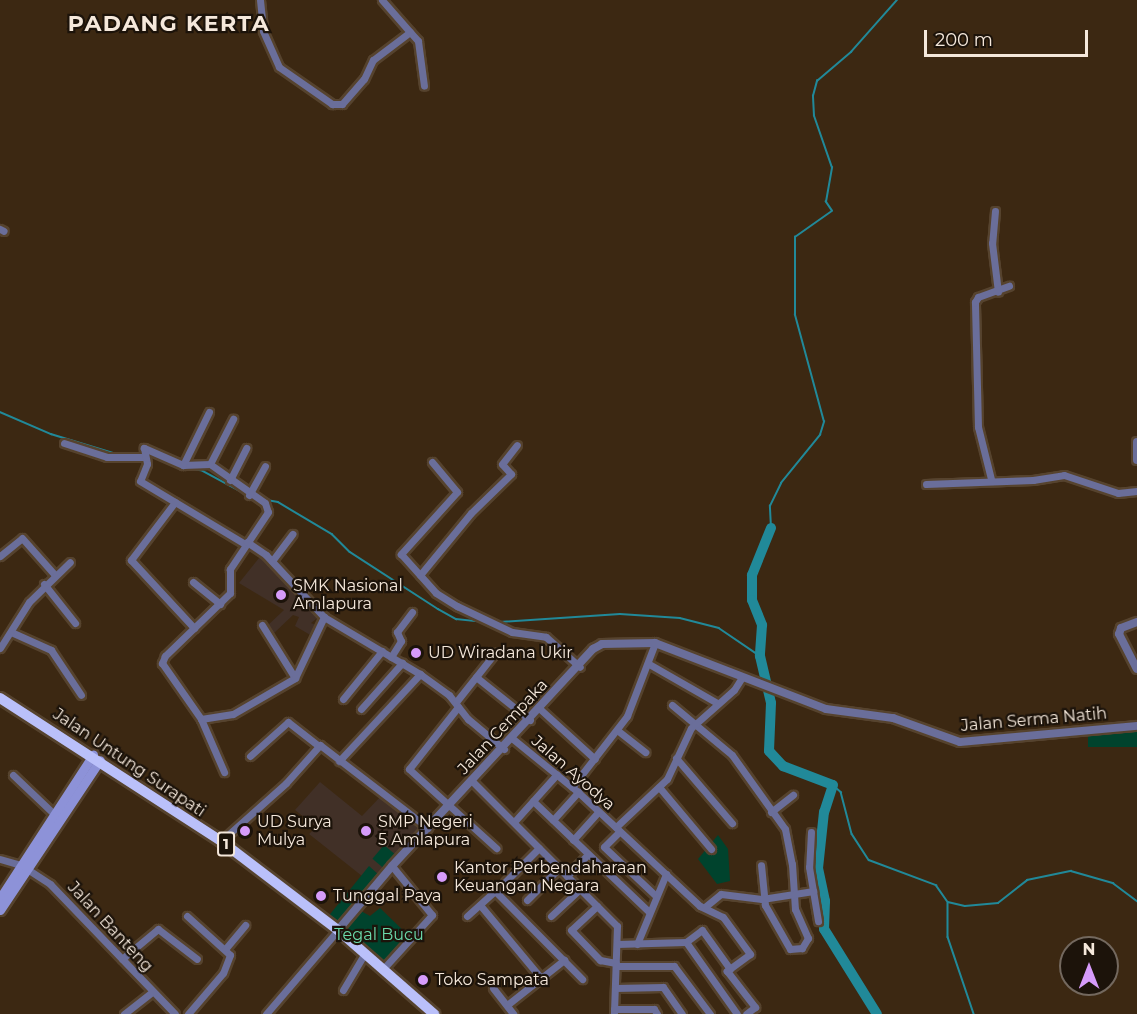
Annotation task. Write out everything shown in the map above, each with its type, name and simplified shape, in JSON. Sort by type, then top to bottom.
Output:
[{"type":"highway","name":"Jalan Untung Surapati","points":[[0,698],[221,841],[338,930],[434,1014]]},
{"type":"main road","points":[[0,910],[54,814],[96,758]]},
{"type":"main road","points":[[0,898],[96,758]]},
{"type":"street","points":[[260,0],[263,31],[279,68],[335,105],[342,104],[358,87],[373,60],[410,32]]},
{"type":"street","points":[[382,0],[418,41],[424,86]]},
{"type":"street","points":[[995,211],[992,243],[998,292]]},
{"type":"street","points":[[991,479],[978,427],[975,302],[978,297],[998,292],[1009,286]]},
{"type":"street","points":[[183,465],[209,412]]},
{"type":"street","points":[[210,464],[233,418]]},
{"type":"street","points":[[1137,442],[1137,460]]},
{"type":"street","points":[[64,443],[107,457],[144,454],[150,449],[183,465],[210,464],[268,509],[229,574],[232,590],[162,663],[201,719],[224,772]]},
{"type":"street","points":[[420,575],[471,513],[511,474],[502,464],[517,445]]},
{"type":"street","points":[[230,480],[246,448]]},
{"type":"street","points":[[144,454],[147,467],[141,483],[246,543],[272,561],[324,617],[420,674],[504,749]]},
{"type":"street","points":[[432,462],[457,492],[401,554],[436,593],[487,622],[512,632],[546,636],[580,667]]},
{"type":"street","points":[[249,495],[265,466]]},
{"type":"street","points":[[926,484],[991,479],[1033,480],[1064,475],[1118,492],[1137,491]]},
{"type":"street","points":[[175,502],[131,560],[194,628]]},
{"type":"street","points":[[272,561],[292,534]]},
{"type":"street","points":[[0,556],[22,538],[55,575]]},
{"type":"street","points":[[0,648],[28,602],[70,562]]},
{"type":"street","points":[[193,582],[220,604]]},
{"type":"street","points":[[45,584],[75,623]]},
{"type":"street","points":[[391,657],[401,641],[398,632],[412,612]]},
{"type":"street","points":[[201,719],[233,714],[295,678],[324,617]]},
{"type":"street","points":[[1137,622],[1121,628],[1119,634],[1137,669]]},
{"type":"street","points":[[261,625],[295,678]]},
{"type":"street","points":[[11,632],[51,650],[81,694]]},
{"type":"street","points":[[553,820],[617,730],[649,664],[656,643]]},
{"type":"street","name":"Jalan Cempaka","points":[[338,930],[392,866],[602,645],[656,643],[797,696]]},
{"type":"street","points":[[343,699],[382,651]]},
{"type":"street","points":[[495,653],[409,766],[414,775],[496,848]]},
{"type":"street","points":[[361,709],[402,663]]},
{"type":"street","points":[[649,664],[717,703]]},
{"type":"street","points":[[339,761],[420,674]]},
{"type":"street","points":[[476,677],[530,720]]},
{"type":"street","name":"Jalan Ayodya","points":[[618,829],[667,779],[694,723],[746,678]]},
{"type":"street","name":"Jalan Serma Natih","points":[[797,696],[839,712],[892,718],[960,742],[1137,726]]},
{"type":"street","points":[[672,705],[732,755],[788,835],[797,917],[808,938],[796,951],[790,949],[762,899],[761,865]]},
{"type":"street","points":[[540,709],[595,759]]},
{"type":"street","points":[[250,756],[289,722],[317,746],[327,748],[339,761],[428,828]]},
{"type":"street","points":[[617,730],[645,752]]},
{"type":"street","name":"Jalan Ayodya","points":[[513,739],[575,790],[700,906],[706,906],[723,917],[750,954],[730,969]]},
{"type":"street","points":[[221,841],[286,783],[317,746]]},
{"type":"street","points":[[676,758],[732,823]]},
{"type":"street","points":[[514,822],[557,774]]},
{"type":"street","points":[[13,775],[54,814]]},
{"type":"street","points":[[472,781],[617,926],[614,1012],[654,1009],[657,1014]]},
{"type":"street","points":[[659,787],[711,849]]},
{"type":"street","points":[[771,812],[793,795]]},
{"type":"street","points":[[533,801],[649,912]]},
{"type":"street","points":[[573,840],[598,812]]},
{"type":"street","points":[[618,829],[604,847],[656,896]]},
{"type":"street","points":[[811,832],[813,891],[818,921]]},
{"type":"street","points":[[505,882],[539,848]]},
{"type":"street","points":[[567,876],[587,855]]},
{"type":"street","points":[[0,859],[24,866]]},
{"type":"street","name":"Jalan Banteng","points":[[24,866],[65,898],[175,1014]]},
{"type":"street","points":[[383,969],[432,915],[392,866]]},
{"type":"street","points":[[527,900],[559,868]]},
{"type":"street","points":[[637,944],[666,874]]},
{"type":"street","points":[[551,916],[579,889]]},
{"type":"street","points":[[467,916],[495,891],[582,979]]},
{"type":"street","points":[[706,906],[721,894],[762,899],[813,891]]},
{"type":"street","points":[[480,905],[541,978]]},
{"type":"street","points":[[597,906],[571,930],[600,960],[616,964],[674,966],[710,1014]]},
{"type":"street","points":[[188,916],[226,948],[230,955],[228,966],[188,1014]]},
{"type":"street","points":[[226,948],[245,925]]},
{"type":"street","points":[[122,959],[158,929],[197,959]]},
{"type":"street","points":[[266,1014],[338,930]]},
{"type":"street","points":[[617,944],[686,942],[702,930],[730,969],[727,971],[755,1007],[746,1014]]},
{"type":"street","points":[[686,942],[737,1014]]},
{"type":"street","points":[[343,990],[365,953]]},
{"type":"street","points":[[507,1005],[564,960]]},
{"type":"street","points":[[615,988],[663,987],[682,1014]]},
{"type":"street","points":[[493,988],[513,1014]]},
{"type":"street","points":[[124,1014],[152,992]]},
{"type":"shaded area","name":"SMK Nasional Amlapura","points":[[263,553],[321,615],[311,623],[318,626],[312,636],[295,626],[299,617],[293,615],[272,635],[266,627],[284,610],[239,583]]},
{"type":"shaded area","name":"SMP Negeri 5 Amlapura","points":[[320,782],[362,816],[381,796],[422,828],[380,876],[369,867],[362,876],[309,834],[316,827],[295,810]]},
{"type":"green space","points":[[1088,728],[1137,728],[1137,747],[1088,747]]},
{"type":"green space","points":[[718,835],[728,849],[730,881],[717,884],[698,859]]},
{"type":"green space","points":[[384,845],[397,856],[385,870],[372,859]]},
{"type":"green space","points":[[369,866],[380,876],[335,925],[327,918]]},
{"type":"green space","name":"Tegal Bucu","points":[[380,908],[411,938],[383,964],[344,932],[361,911],[370,916]]},
{"type":"waterway","points":[[771,528],[770,506],[781,483],[820,435],[824,422],[795,315],[795,237],[832,211],[826,202],[832,168],[814,116],[813,96],[817,81],[851,52],[897,0]]},
{"type":"waterway","points":[[0,412],[51,434],[117,454]]},
{"type":"waterway","points":[[131,454],[141,453]]},
{"type":"waterway","points":[[157,457],[181,468],[201,470],[253,498]]},
{"type":"waterway","points":[[267,500],[278,502],[332,534],[350,552],[438,609],[456,619],[483,622]]},
{"type":"waterway","points":[[771,528],[752,575],[752,600],[762,625],[760,656],[771,703],[769,751],[783,766],[833,785],[824,812],[818,868],[825,901],[824,929],[877,1014]]},
{"type":"waterway","points":[[500,622],[620,614],[680,618],[719,628],[760,656]]},
{"type":"waterway","points":[[833,785],[841,792],[852,834],[869,860],[936,885],[948,902],[965,906],[998,903],[1027,880],[1071,871],[1113,883],[1137,901]]},
{"type":"waterway","points":[[948,903],[948,937],[974,1014]]},
{"type":"place","name":"SMK Nasional Amlapura","points":[[281,595]]},
{"type":"place","name":"UD Wiradana Ukir","points":[[416,653]]},
{"type":"place","name":"UD Surya Mulya","points":[[245,831]]},
{"type":"place","name":"SMP Negeri 5 Amlapura","points":[[366,831]]},
{"type":"place","name":"Kantor Perbendaharaan Keuangan Negara","points":[[442,877]]},
{"type":"place","name":"Tunggal Paya","points":[[321,896]]},
{"type":"place","name":"Toko Sampata","points":[[423,980]]},
{"type":"district","name":"PADANG KERTA","points":[[169,24]]}]
